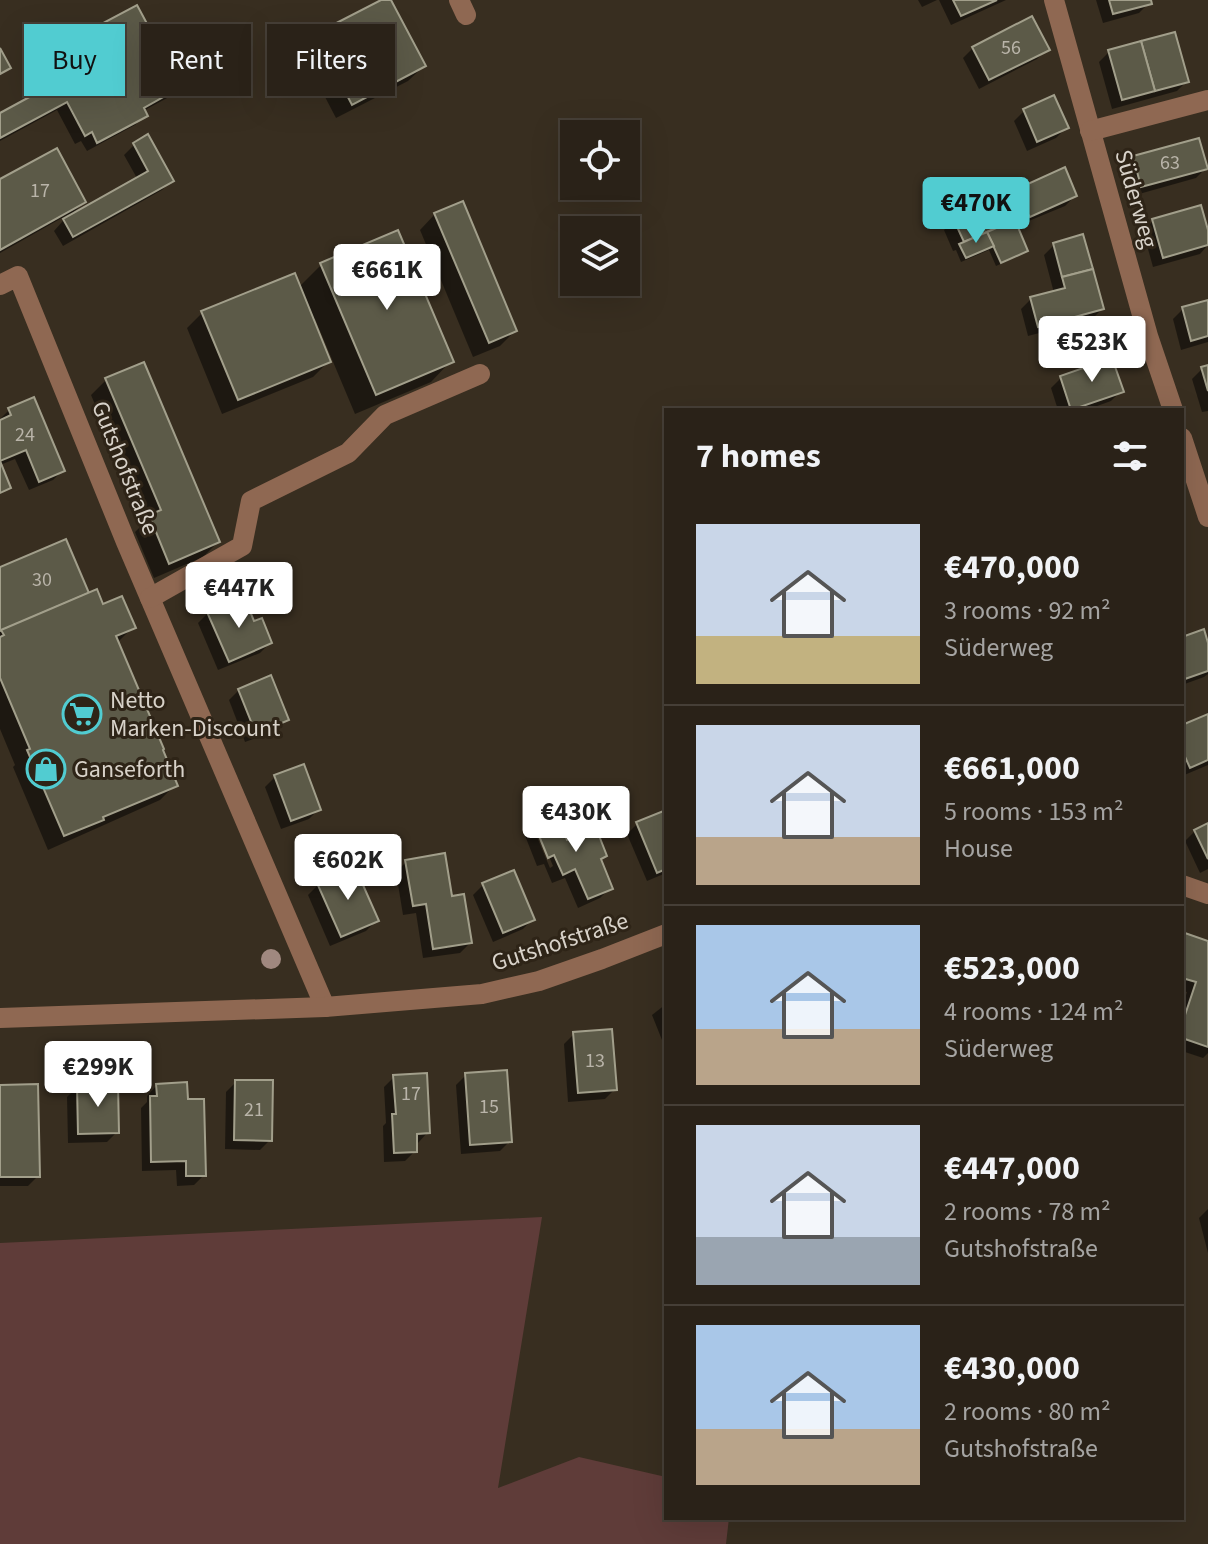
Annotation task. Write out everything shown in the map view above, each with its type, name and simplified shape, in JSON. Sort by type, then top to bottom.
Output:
[{"type":"street","name":"Süderweg","points":[[1054,0],[1148,336],[1172,408]]},
{"type":"street","points":[[1090,131],[1208,100]]},
{"type":"street","name":"Gutshofstraße","points":[[0,285],[18,276],[150,598],[325,1007]]},
{"type":"street","points":[[150,598],[242,546],[251,501],[348,453],[385,415],[480,374]]},
{"type":"street","points":[[1184,444],[1208,517]]},
{"type":"street","points":[[1184,886],[1208,894]]},
{"type":"street","name":"Gutshofstraße","points":[[0,1018],[325,1007],[482,994],[539,981],[664,935]]},
{"type":"shaded area","points":[[542,1217],[498,1488],[579,1457],[664,1477],[664,1520],[729,1520],[726,1544],[0,1544],[0,1243]]},
{"type":"building","points":[[381,0],[391,0],[426,66],[395,82],[395,24],[334,24]]},
{"type":"building","points":[[953,0],[997,0],[961,16]]},
{"type":"building","points":[[1109,0],[1151,0],[1152,4],[1113,14]]},
{"type":"building","points":[[137,5],[147,24],[141,24],[141,96],[165,96],[144,108],[148,116],[97,143],[92,132],[85,136],[67,102],[0,138],[0,113],[31,96],[125,96],[125,24],[101,24]]},
{"type":"building","points":[[1032,16],[1050,50],[989,80],[972,47]]},
{"type":"building","points":[[1175,32],[1189,82],[1155,91],[1141,41]]},
{"type":"building","points":[[1141,41],[1155,91],[1122,100],[1108,50]]},
{"type":"building","points":[[0,48],[11,68],[0,74]]},
{"type":"building","points":[[1054,95],[1069,128],[1037,142],[1023,109]]},
{"type":"building","points":[[347,96],[369,96],[352,105]]},
{"type":"building","points":[[148,134],[174,181],[73,237],[63,219],[148,171],[133,143]]},
{"type":"building","points":[[1199,138],[1208,169],[1141,187],[1133,156]]},
{"type":"building","points":[[57,148],[86,202],[0,250],[0,179]]},
{"type":"building","points":[[1065,167],[1077,196],[964,242],[953,218]]},
{"type":"building","points":[[463,201],[517,331],[489,343],[434,213]]},
{"type":"building","points":[[1201,205],[1208,230],[1208,245],[1163,258],[1152,219]]},
{"type":"building","points":[[1015,220],[1028,251],[1001,263],[987,232]]},
{"type":"building","points":[[398,230],[454,362],[376,395],[320,263]]},
{"type":"building","points":[[987,232],[994,246],[966,258],[959,244]]},
{"type":"building","points":[[1083,234],[1093,269],[1062,277],[1053,243]]},
{"type":"building","points":[[1093,269],[1104,309],[1038,327],[1030,297],[1065,288],[1062,277]]},
{"type":"building","points":[[295,273],[331,362],[238,400],[201,311]]},
{"type":"building","points":[[1208,300],[1208,336],[1191,341],[1182,307]]},
{"type":"building","points":[[1112,358],[1124,392],[1070,408],[1060,376]]},
{"type":"building","points":[[144,362],[220,542],[169,564],[149,515],[161,510],[105,378]]},
{"type":"building","points":[[1208,365],[1208,391],[1201,367]]},
{"type":"building","points":[[34,397],[65,471],[39,482],[26,450],[0,461],[0,420],[11,415],[8,408]]},
{"type":"building","points":[[0,461],[11,488],[0,493]]},
{"type":"building","points":[[66,539],[89,593],[0,631],[0,567]]},
{"type":"building","name":"Netto Marken-Discount","points":[[97,589],[103,604],[122,596],[136,628],[116,636],[178,786],[64,836],[0,678],[0,637],[4,635],[1,630]]},
{"type":"building","points":[[244,597],[254,621],[262,618],[272,643],[229,662],[207,612]]},
{"type":"building","points":[[1204,629],[1208,643],[1208,671],[1184,679],[1184,636]]},
{"type":"building","points":[[271,675],[289,720],[256,734],[238,689]]},
{"type":"building","points":[[1208,714],[1208,760],[1190,768],[1184,754],[1184,724]]},
{"type":"building","points":[[304,764],[321,810],[291,821],[274,775]]},
{"type":"building","points":[[664,811],[664,870],[657,873],[636,822]]},
{"type":"building","points":[[555,812],[567,840],[596,828],[607,856],[601,859],[613,889],[588,899],[575,869],[563,875],[554,855],[548,858],[533,821]]},
{"type":"building","points":[[1208,823],[1208,859],[1194,830]]},
{"type":"building","points":[[445,853],[452,896],[464,894],[472,943],[433,949],[426,904],[413,906],[405,860]]},
{"type":"building","points":[[355,867],[379,921],[341,937],[317,883]]},
{"type":"building","points":[[514,870],[535,920],[503,933],[482,883]]},
{"type":"building","points":[[1184,933],[1208,941],[1208,1047],[1184,1039],[1184,1018],[1196,982],[1184,979]]},
{"type":"building","points":[[612,1029],[617,1090],[578,1093],[573,1032]]},
{"type":"building","points":[[507,1070],[512,1142],[470,1145],[465,1073]]},
{"type":"building","points":[[427,1073],[430,1133],[417,1134],[417,1152],[394,1153],[392,1114],[396,1114],[393,1075]]},
{"type":"building","points":[[235,1080],[273,1080],[272,1141],[234,1140]]},
{"type":"building","points":[[187,1082],[188,1099],[204,1099],[206,1176],[186,1176],[186,1161],[151,1162],[150,1096],[157,1096],[156,1084]]},
{"type":"building","points":[[38,1084],[40,1177],[0,1177],[0,1085]]},
{"type":"building","points":[[118,1084],[119,1133],[78,1134],[77,1085]]},
{"type":"place","name":"Netto Marken-Discount","points":[[82,714]]},
{"type":"place","name":"Ganseforth","points":[[46,769]]}]
